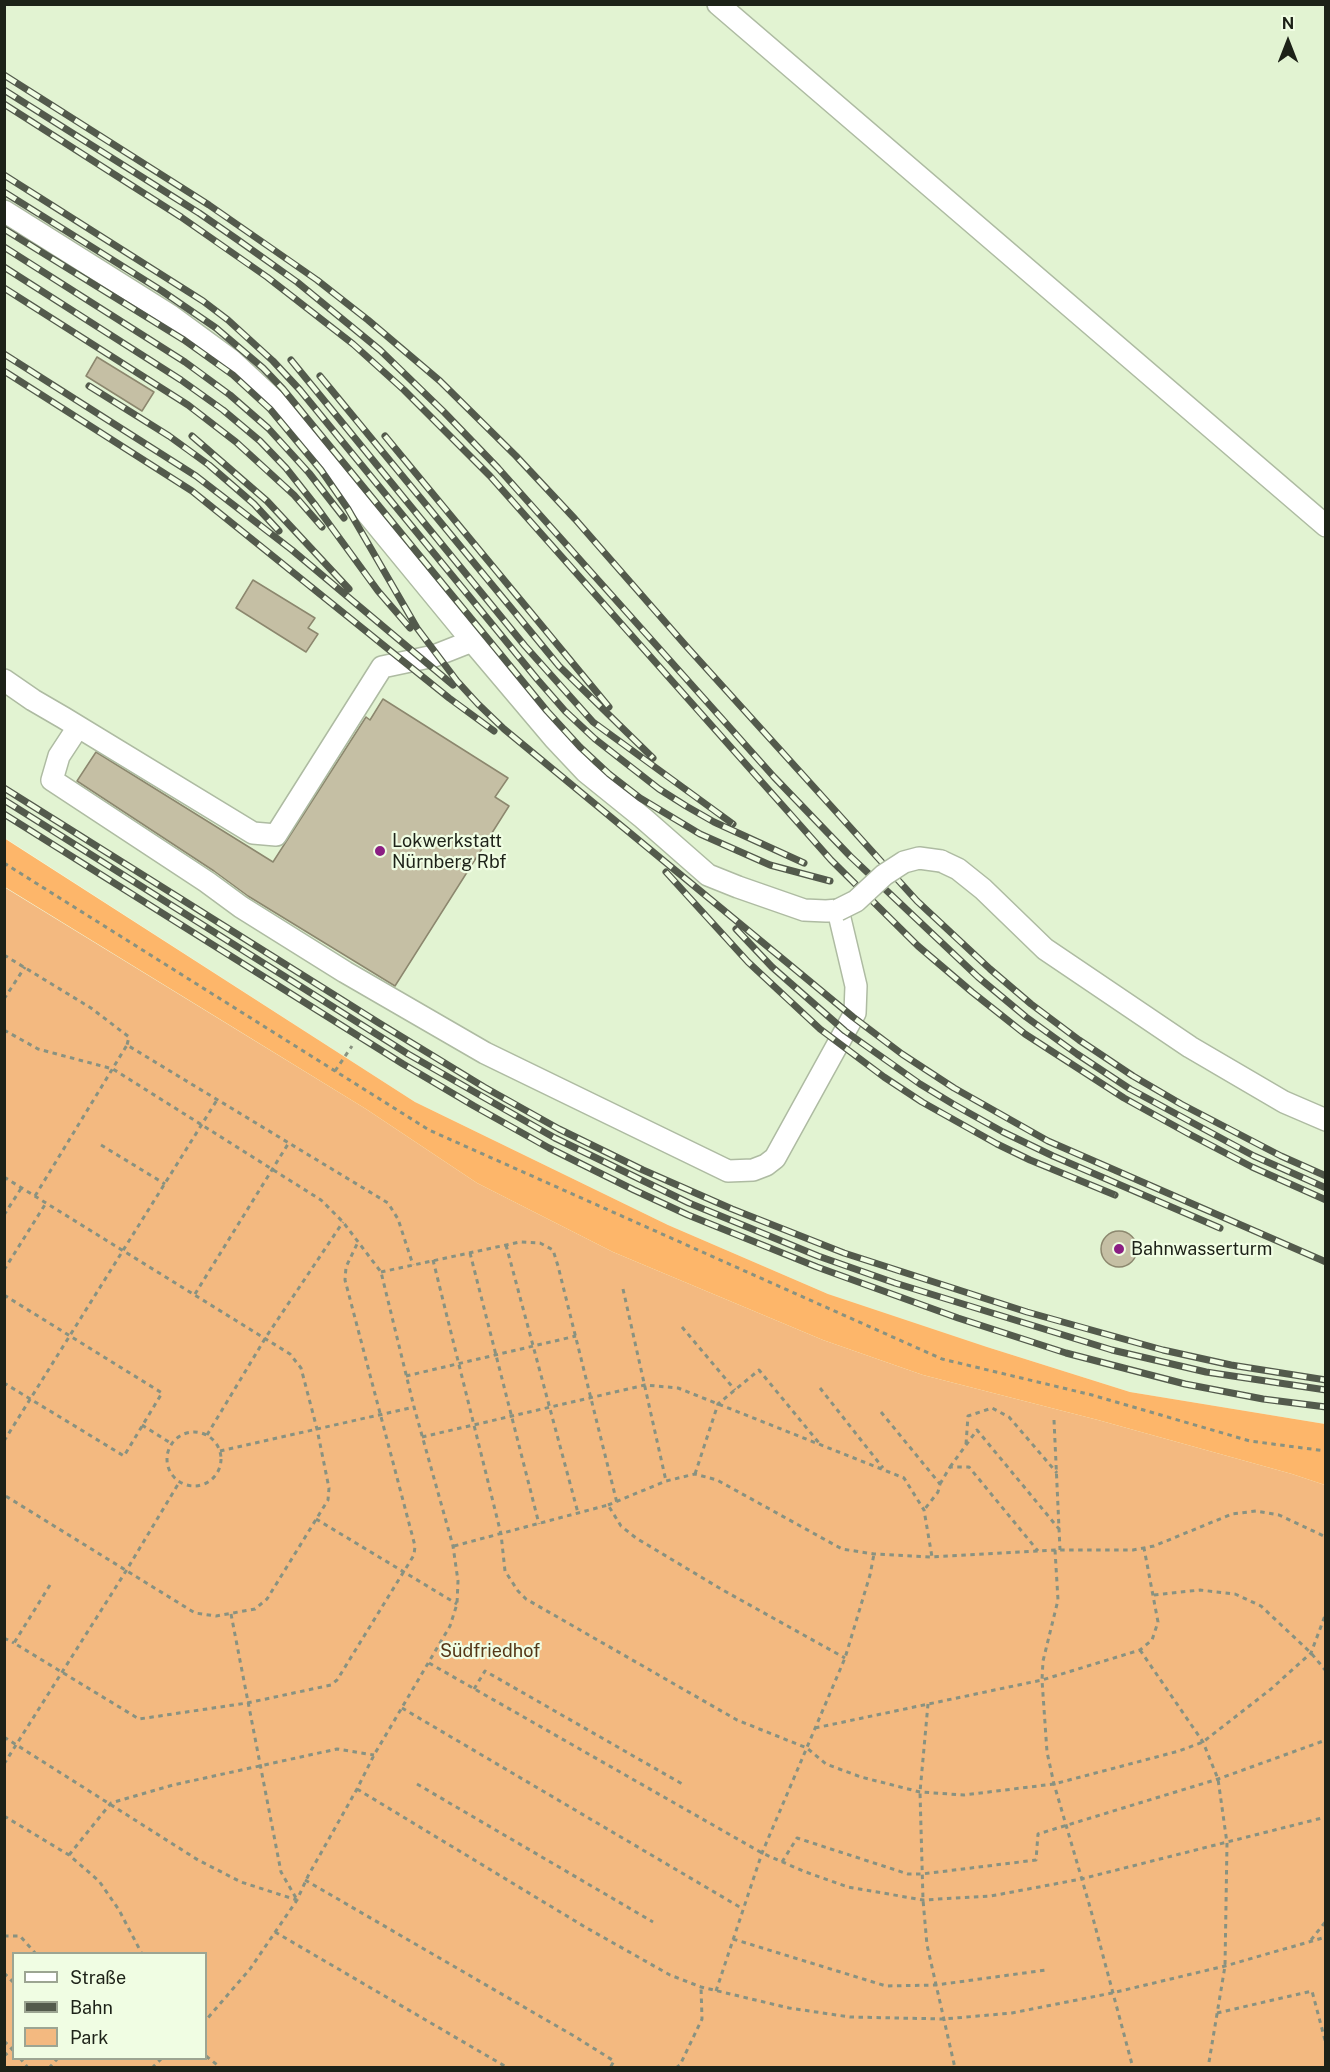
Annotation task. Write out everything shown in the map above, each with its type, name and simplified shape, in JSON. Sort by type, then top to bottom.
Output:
[{"type":"lane","points":[[718,4],[1326,526]]},
{"type":"lane","points":[[4,211],[171,316],[231,360],[274,400],[547,730],[586,772],[708,875],[804,910],[826,911],[837,910],[856,901],[884,875],[904,862],[919,858],[940,861],[958,869],[983,889],[1045,949],[1190,1047],[1284,1102],[1326,1120]]},
{"type":"lane","points":[[4,680],[253,833],[276,835],[382,667],[434,656],[472,641]]},
{"type":"lane","points":[[78,727],[59,756],[52,780],[241,907],[345,972],[485,1053],[728,1171],[753,1170],[766,1165],[775,1158],[855,1013],[856,986],[837,910]]},
{"type":"path","points":[[4,863],[429,1130],[942,1359],[1092,1395],[1250,1441],[1326,1451]]},
{"type":"path","points":[[4,955],[91,1008],[129,1037],[127,1045],[35,1196]]},
{"type":"path","points":[[4,999],[25,967]]},
{"type":"path","points":[[4,1030],[38,1049],[112,1069],[321,1200],[343,1222],[381,1272],[414,1407],[453,1546],[458,1581],[457,1604],[450,1626],[374,1755],[357,1790],[305,1881],[297,1900],[250,1970],[207,2019]]},
{"type":"path","points":[[127,1045],[388,1203],[398,1219],[413,1265]]},
{"type":"path","points":[[335,1071],[352,1046]]},
{"type":"path","points":[[4,1441],[217,1100]]},
{"type":"path","points":[[101,1144],[165,1184]]},
{"type":"path","points":[[195,1294],[288,1144]]},
{"type":"path","points":[[4,1177],[266,1337],[290,1354],[301,1368],[329,1488],[328,1500],[267,1599],[255,1609],[216,1616],[195,1613],[4,1495]]},
{"type":"path","points":[[4,1215],[22,1187]]},
{"type":"path","points":[[5,1268],[46,1203]]},
{"type":"path","points":[[207,1435],[266,1337],[343,1222]]},
{"type":"path","points":[[4,1638],[139,1719],[247,1703],[331,1685],[337,1680],[414,1555],[415,1546],[345,1280],[346,1266],[358,1242]]},
{"type":"path","points":[[381,1272],[520,1242],[540,1243],[553,1250],[617,1503]]},
{"type":"path","points":[[506,1245],[578,1513]]},
{"type":"path","points":[[470,1252],[539,1524]]},
{"type":"path","points":[[433,1260],[501,1534],[505,1571],[518,1591],[526,1599],[737,1720],[807,1748],[826,1764],[861,1777],[920,1792],[964,1795],[1054,1784],[1179,1751],[1203,1742],[1271,1689],[1311,1653],[1326,1613]]},
{"type":"path","points":[[623,1289],[666,1481]]},
{"type":"path","points":[[4,1295],[162,1393],[124,1456],[4,1383]]},
{"type":"path","points":[[682,1327],[735,1390]]},
{"type":"path","points":[[406,1376],[576,1336]]},
{"type":"path","points":[[695,1474],[718,1404],[759,1370],[821,1444]]},
{"type":"path","points":[[422,1437],[645,1385],[678,1388],[904,1478],[924,1510],[932,1557]]},
{"type":"path","points":[[820,1389],[884,1470]]},
{"type":"path","points":[[220,1451],[414,1407]]},
{"type":"path","points":[[966,1446],[968,1416],[992,1408],[1008,1417],[1057,1473]]},
{"type":"path","points":[[881,1412],[940,1484]]},
{"type":"path","points":[[1054,1420],[1060,1550]]},
{"type":"path","points":[[142,1425],[172,1444]]},
{"type":"path","points":[[924,1510],[938,1492],[950,1467],[977,1430],[1059,1529]]},
{"type":"path","points":[[188,1432],[207,1435],[216,1442],[220,1451],[221,1462],[218,1472],[201,1485],[190,1485],[180,1481],[172,1474],[168,1464],[168,1454],[172,1444],[188,1432]]},
{"type":"path","points":[[950,1467],[969,1467],[1038,1551]]},
{"type":"path","points":[[453,1546],[617,1503],[666,1481],[695,1474],[717,1480],[842,1549],[874,1554],[932,1557],[1055,1550],[1132,1550],[1154,1546],[1232,1514],[1256,1511],[1279,1515],[1326,1537]]},
{"type":"path","points":[[4,1764],[180,1481]]},
{"type":"path","points":[[609,1505],[621,1526],[636,1538],[721,1589],[845,1658]]},
{"type":"path","points":[[316,1519],[457,1604]]},
{"type":"path","points":[[815,1728],[1042,1680],[1140,1650],[1152,1640],[1158,1622],[1144,1548]]},
{"type":"path","points":[[1055,1550],[1058,1600],[1043,1661],[1042,1680],[1047,1752],[1133,2067]]},
{"type":"path","points":[[716,1990],[762,1853],[845,1658],[874,1554]]},
{"type":"path","points":[[14,1643],[50,1585]]},
{"type":"path","points":[[1154,1595],[1200,1590],[1235,1594],[1261,1606],[1311,1653],[1326,1671]]},
{"type":"path","points":[[231,1614],[281,1872],[297,1900]]},
{"type":"path","points":[[1140,1650],[1203,1742],[1218,1779],[1227,1843],[1225,1966],[1208,2067]]},
{"type":"path","points":[[428,1663],[762,1853],[848,1887],[923,1900],[991,1896],[1081,1879],[1326,1817]]},
{"type":"path","points":[[474,1689],[485,1671],[684,1785]]},
{"type":"path","points":[[928,1704],[920,1792],[923,1900],[927,1945],[955,2067]]},
{"type":"path","points":[[402,1708],[743,1909]]},
{"type":"path","points":[[4,1737],[198,1860],[232,1878],[297,1900]]},
{"type":"path","points":[[782,1862],[797,1838],[908,1874],[1036,1860],[1038,1834],[1218,1779],[1326,1740]]},
{"type":"path","points":[[69,1855],[111,1803],[173,1785],[337,1749],[374,1755]]},
{"type":"path","points":[[417,1784],[653,1922]]},
{"type":"path","points":[[357,1790],[585,1928],[670,1975],[701,1987],[789,2008],[850,2017],[944,2019],[1012,2013],[1112,1993],[1225,1966],[1326,1937]]},
{"type":"path","points":[[4,1816],[69,1855],[99,1881],[119,1910],[141,1952]]},
{"type":"path","points":[[305,1881],[574,2036],[614,2061],[610,2067]]},
{"type":"path","points":[[1310,1941],[1326,1921]]},
{"type":"path","points":[[275,1932],[508,2067]]},
{"type":"path","points":[[4,1936],[20,1936],[35,1952]]},
{"type":"path","points":[[733,1939],[886,1986],[936,1985],[1046,1970]]},
{"type":"path","points":[[675,2067],[680,2065],[702,2019],[701,1987]]},
{"type":"path","points":[[1217,2013],[1312,1991],[1326,2044]]},
{"type":"path","points":[[207,2057],[222,2067]]},
{"type":"shaded area","points":[[4,5],[1325,5],[1325,1424],[1130,1392],[828,1294],[668,1225],[415,1102],[5,838]]},
{"type":"shaded area","points":[[4,838],[415,1102],[668,1225],[828,1294],[1130,1392],[1325,1424],[1325,1485],[1098,1420],[923,1375],[823,1340],[613,1252],[477,1183],[366,1109],[5,887]]},
{"type":"green space","name":"Südfriedhof","points":[[4,887],[366,1109],[477,1183],[613,1252],[823,1340],[923,1375],[1098,1420],[1325,1485],[1325,2067],[5,2067]]},
{"type":"building","points":[[97,357],[154,392],[142,411],[86,376]]},
{"type":"building","points":[[253,580],[315,618],[308,628],[318,634],[306,652],[236,608]]},
{"type":"building","name":"Lokwerkstatt Nürnberg Rbf","points":[[383,699],[508,778],[495,797],[509,806],[395,986],[248,896],[77,781],[96,752],[273,862],[366,717],[370,720]]},
{"type":"building","name":"Bahnwasserturm","points":[[1119,1231],[1132,1236],[1137,1249],[1132,1262],[1119,1267],[1106,1262],[1101,1249],[1106,1236]]},
{"type":"railway","points":[[4,75],[209,205],[317,280],[440,381],[516,456],[575,519],[687,647],[917,901],[1031,1004],[1079,1040],[1181,1104],[1281,1156],[1326,1176]]},
{"type":"railway","points":[[4,90],[199,213],[297,282],[380,350],[498,468],[774,777],[850,856],[978,977],[1026,1017],[1130,1089],[1254,1156],[1326,1188]]},
{"type":"railway","points":[[4,104],[181,217],[267,277],[353,344],[404,390],[490,476],[831,860],[918,946],[972,992],[1025,1034],[1124,1098],[1252,1167],[1326,1200]]},
{"type":"railway","points":[[4,175],[203,301],[228,320],[273,361],[300,390],[537,679],[565,711],[595,739],[659,789],[686,806],[714,822],[804,863]]},
{"type":"railway","points":[[4,192],[162,291],[216,328],[263,368],[283,389],[547,711],[609,774],[640,798],[700,834],[770,865],[830,881]]},
{"type":"railway","points":[[4,229],[184,340],[233,375],[270,409],[321,470],[348,509],[417,628],[457,681],[478,704],[504,729],[853,1017],[902,1054],[954,1088],[1048,1141],[1326,1262]]},
{"type":"railway","points":[[4,247],[185,362],[230,395],[268,428],[309,473],[344,518]]},
{"type":"railway","points":[[4,267],[181,380],[223,410],[260,441],[286,468],[378,591],[410,628]]},
{"type":"railway","points":[[4,288],[188,405],[236,442],[294,495],[322,527]]},
{"type":"railway","points":[[4,354],[196,476],[292,550],[453,685]]},
{"type":"railway","points":[[291,360],[525,646],[593,722],[733,824]]},
{"type":"railway","points":[[4,371],[192,491],[449,698],[494,731]]},
{"type":"railway","points":[[320,376],[559,666],[653,758]]},
{"type":"railway","points":[[89,386],[169,436],[209,465],[254,504],[279,531]]},
{"type":"railway","points":[[192,436],[267,501],[349,589]]},
{"type":"railway","points":[[385,436],[609,707]]},
{"type":"railway","points":[[4,788],[484,1087],[559,1129],[643,1170],[732,1209],[844,1253],[1027,1312],[1163,1350],[1231,1365],[1326,1380]]},
{"type":"railway","points":[[4,800],[408,1054],[555,1138],[689,1203],[818,1256],[895,1283],[1112,1350],[1206,1372],[1326,1390]]},
{"type":"railway","points":[[4,814],[474,1106],[549,1148],[688,1215],[817,1267],[958,1318],[1066,1353],[1185,1384],[1263,1399],[1326,1407]]},
{"type":"railway","points":[[666,872],[748,962],[820,1029],[884,1077],[922,1102],[997,1144],[1115,1195]]},
{"type":"railway","points":[[736,929],[772,967],[845,1031],[920,1084],[1003,1132],[1220,1228]]},
{"type":"place","name":"Lokwerkstatt Nürnberg Rbf","points":[[380,851]]},
{"type":"place","name":"Bahnwasserturm","points":[[1119,1249]]}]
